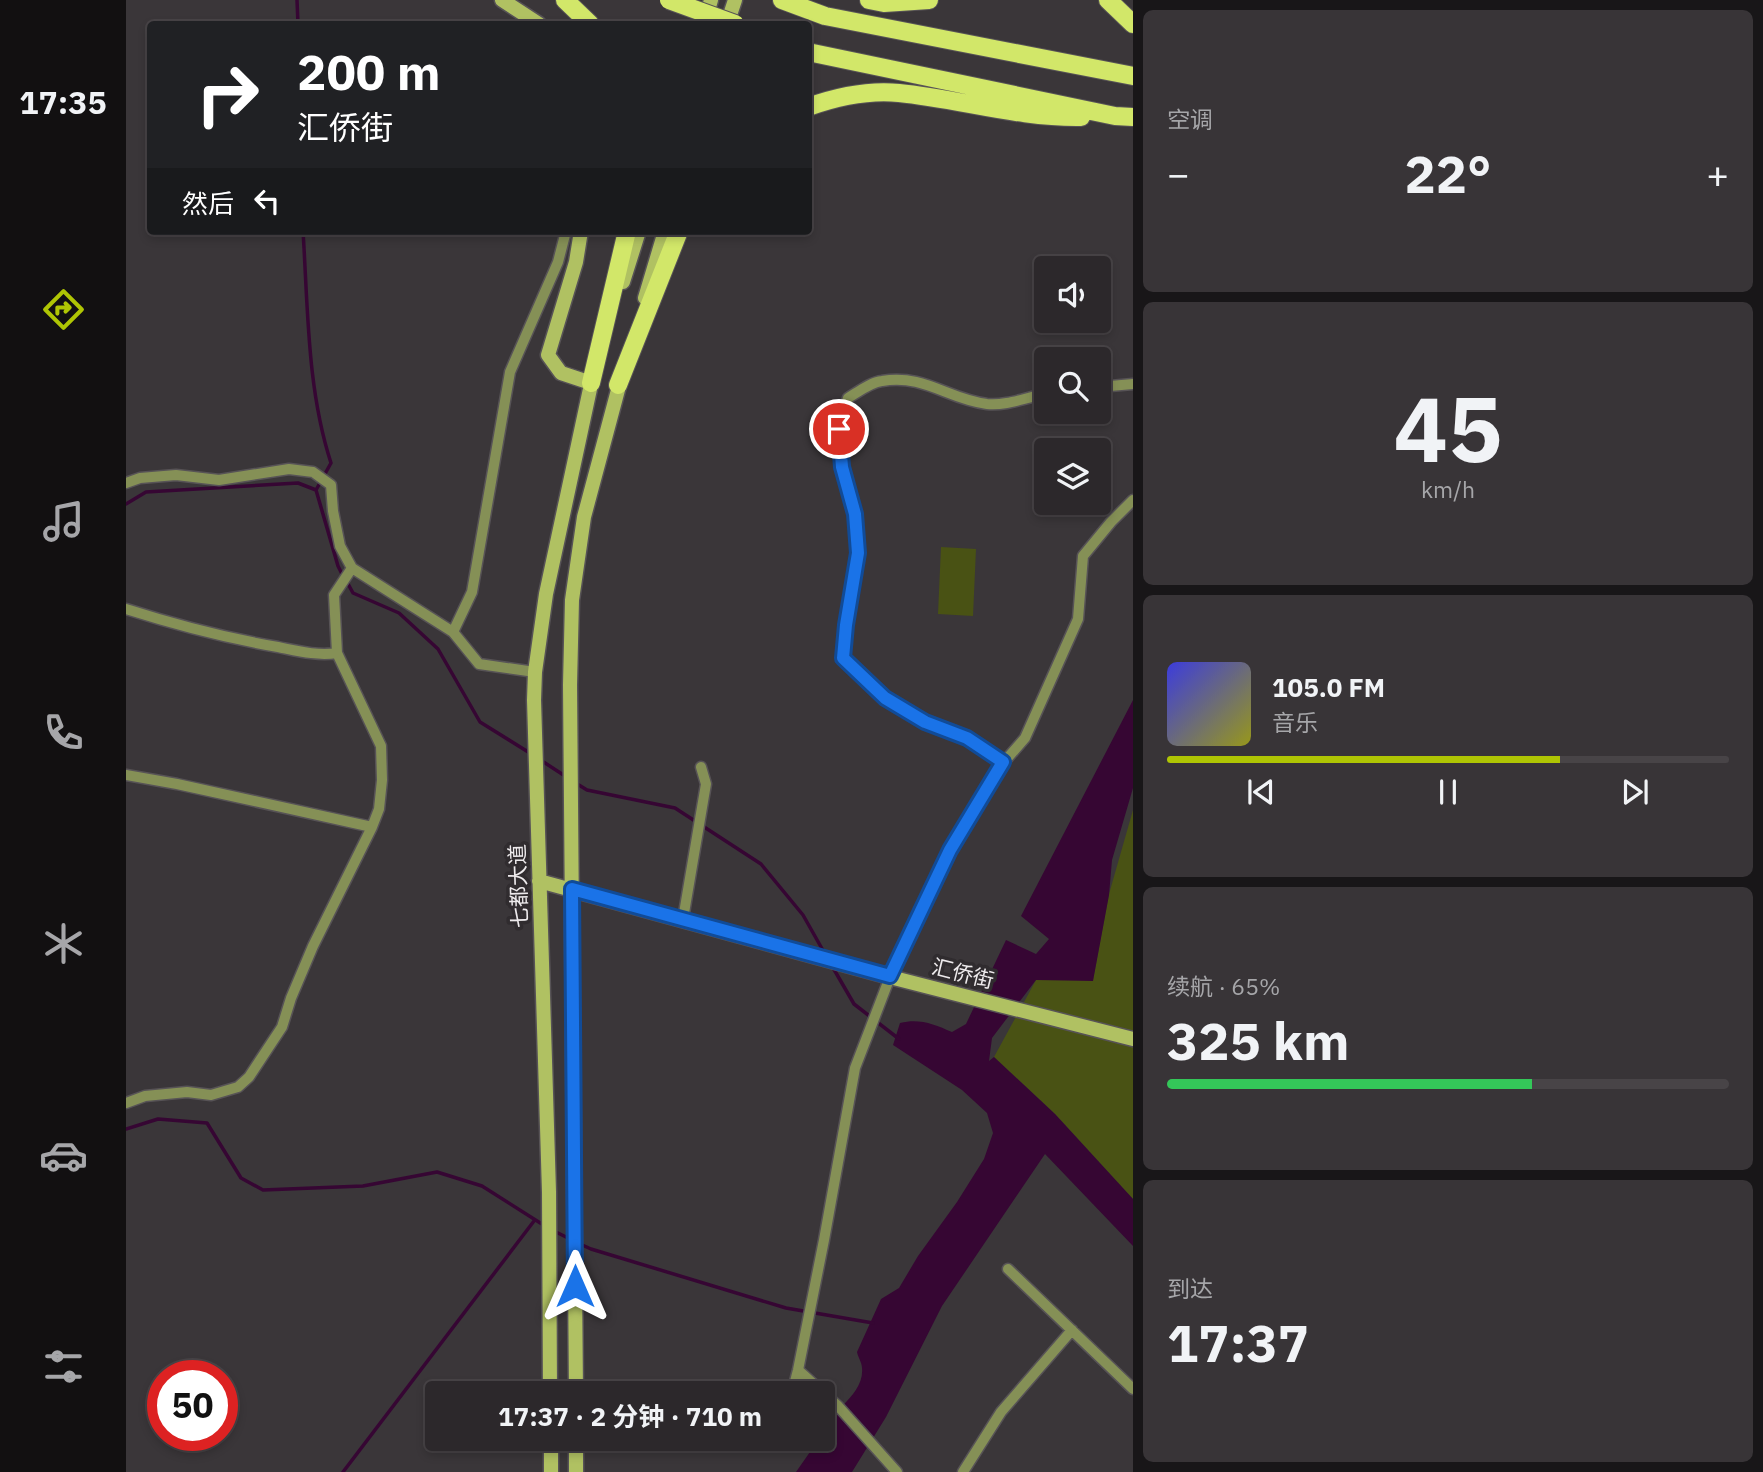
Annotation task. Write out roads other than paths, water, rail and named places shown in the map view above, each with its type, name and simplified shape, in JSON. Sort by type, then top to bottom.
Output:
[{"type":"main road","points":[[502,0],[534,21]]},
{"type":"main road","points":[[565,0],[587,21]]},
{"type":"main road","points":[[668,0],[727,21]]},
{"type":"main road","points":[[705,21],[711,0]]},
{"type":"main road","points":[[728,21],[734,0]]},
{"type":"main road","points":[[782,0],[825,16],[1133,76]]},
{"type":"main road","points":[[869,0],[884,3],[929,0]]},
{"type":"main road","points":[[1108,0],[1133,24]]},
{"type":"main road","points":[[812,53],[1124,117]]},
{"type":"main road","points":[[812,106],[836,97],[896,92],[1053,118],[1124,117]]},
{"type":"main road","points":[[580,235],[576,262],[548,355],[561,373],[591,383],[626,235]]},
{"type":"main road","name":"七都大道","points":[[550,1381],[549,1192],[535,672],[546,594],[591,383],[638,235]]},
{"type":"main road","points":[[576,1381],[571,732],[573,588],[584,517],[618,386],[664,235]]},
{"type":"main road","points":[[618,386],[677,235]]},
{"type":"main road","name":"汇侨街","points":[[539,881],[1133,1039]]},
{"type":"main road","points":[[551,1451],[551,1472]]},
{"type":"main road","points":[[576,1451],[576,1472]]},
{"type":"street","points":[[453,632],[472,592],[510,372],[558,262],[565,235]]},
{"type":"street","points":[[1003,762],[967,738],[925,722],[885,698],[843,658],[858,553],[855,514],[842,467],[839,429],[848,398],[880,381],[918,380],[963,399],[990,404],[1034,397]]},
{"type":"street","points":[[1111,386],[1133,384]]},
{"type":"street","points":[[126,483],[140,478],[176,475],[219,480],[289,469],[313,472],[331,485],[340,546],[350,570],[453,632],[480,664],[535,672]]},
{"type":"street","points":[[795,1381],[855,1068],[890,976],[950,850],[1003,762],[1025,738],[1079,620],[1083,556],[1133,500]]},
{"type":"street","points":[[126,1103],[145,1096],[187,1092],[211,1096],[238,1087],[249,1077],[282,1027],[290,998],[313,946],[372,827],[379,810],[381,746],[337,653],[334,605],[336,589],[350,570]]},
{"type":"street","points":[[126,609],[185,628],[244,641],[323,655],[337,653]]},
{"type":"street","points":[[683,919],[706,784],[701,767]]},
{"type":"street","points":[[126,775],[372,827]]},
{"type":"street","points":[[1008,1269],[1133,1389]]},
{"type":"street","points":[[962,1472],[1001,1412],[1072,1330]]},
{"type":"street","points":[[798,1370],[838,1406],[898,1472]]},
{"type":"waterway","points":[[297,0],[298,21]]},
{"type":"waterway","points":[[303,235],[313,377],[331,463],[316,490]]},
{"type":"waterway","points":[[126,504],[146,492],[298,483],[316,490],[343,576]]},
{"type":"waterway","points":[[347,582],[353,593],[399,613],[438,649],[480,722],[533,755]]},
{"type":"waterway","points":[[539,759],[565,776]]},
{"type":"waterway","points":[[574,782],[587,790],[675,808],[761,864],[803,915],[825,954]]},
{"type":"waterway","points":[[832,966],[854,1004],[899,1039]]},
{"type":"waterway","points":[[126,1129],[158,1119],[207,1123],[241,1178],[263,1190],[363,1186],[437,1172],[482,1186],[545,1226]]},
{"type":"waterway","points":[[343,1472],[534,1221]]},
{"type":"waterway","points":[[552,1230],[570,1239]]},
{"type":"waterway","points":[[580,1244],[786,1308],[873,1323]]}]
